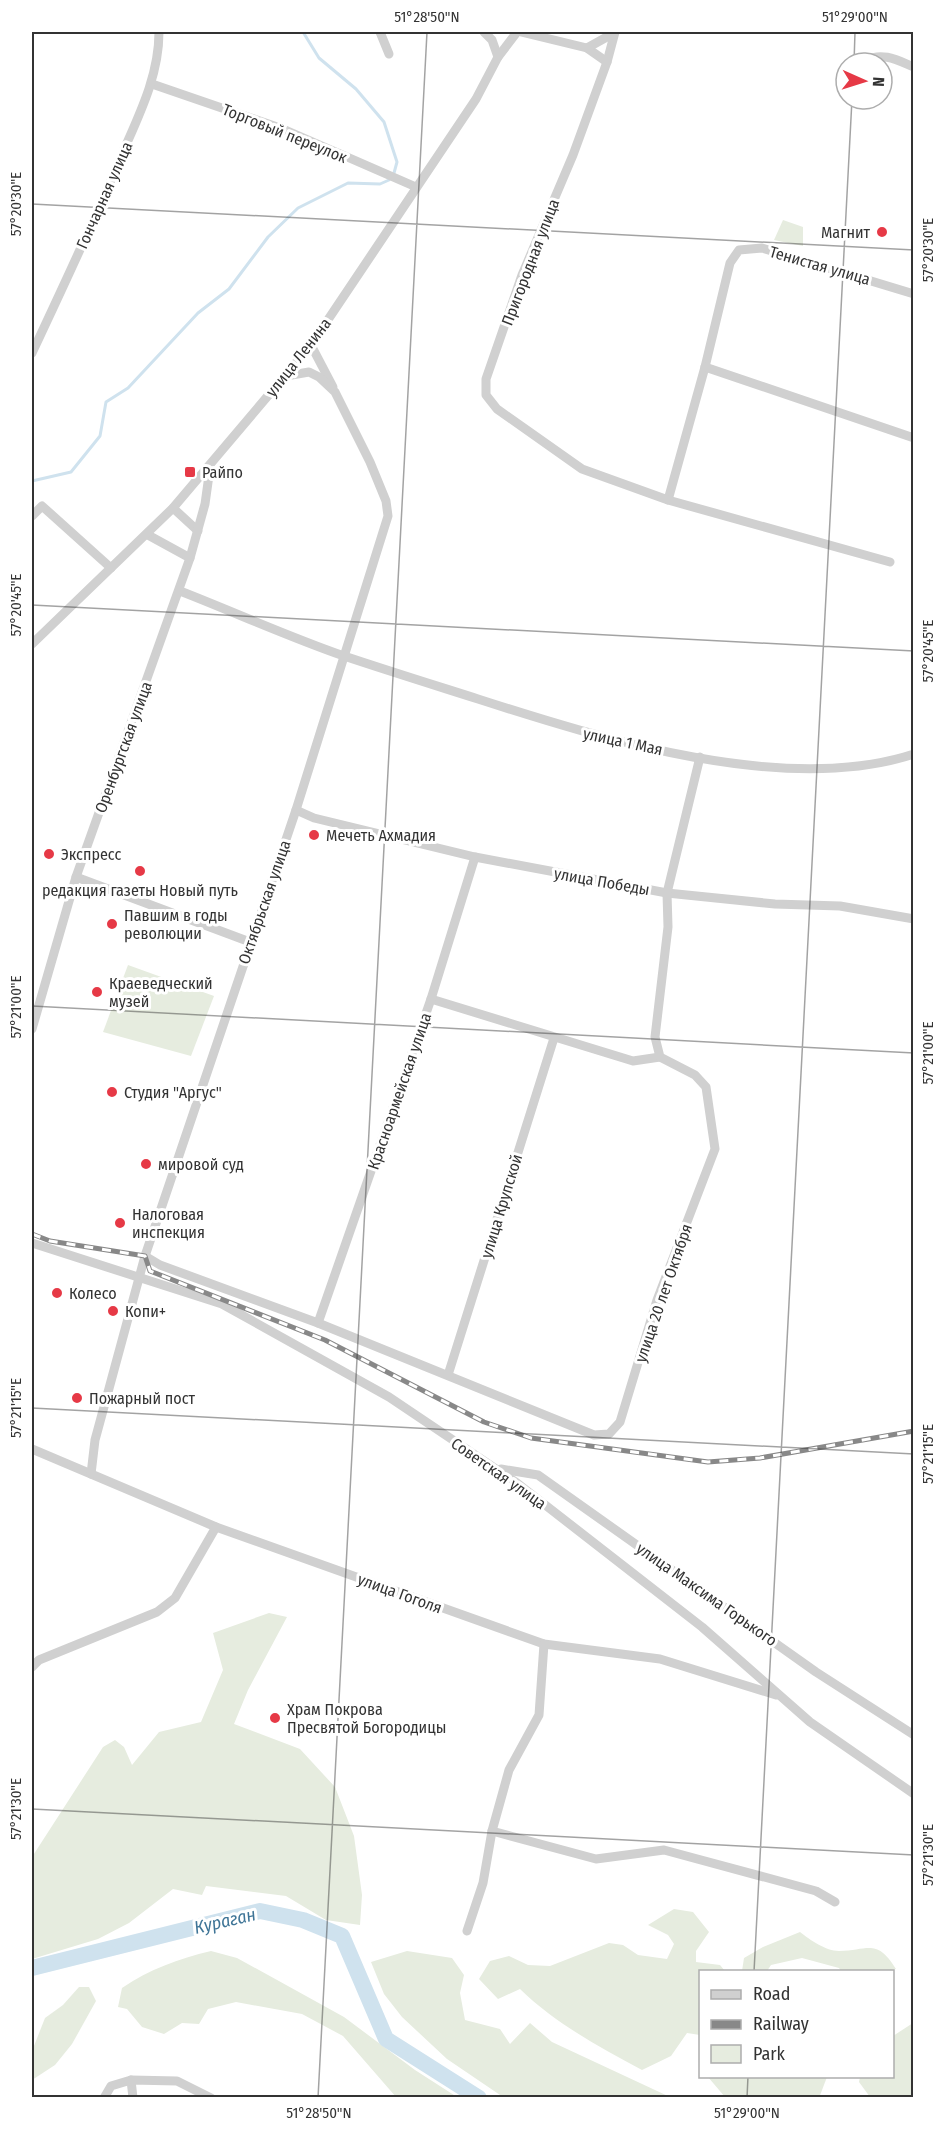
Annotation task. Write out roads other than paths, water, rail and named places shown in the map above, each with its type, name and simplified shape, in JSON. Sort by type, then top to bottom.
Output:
[{"type":"street","name":"Гончарная улица","points":[[32,353],[90,230],[152,84],[159,56],[159,32]]},
{"type":"street","points":[[380,32],[389,54]]},
{"type":"street","points":[[484,32],[492,40],[498,57]]},
{"type":"street","points":[[492,40],[518,32],[587,48],[607,62]]},
{"type":"street","name":"улица Ленина","points":[[32,644],[148,535],[210,466],[311,345],[476,99],[498,57],[518,32]]},
{"type":"street","points":[[587,48],[615,32]]},
{"type":"street","name":"Пригородная улица","points":[[615,32],[607,62],[573,155],[522,275],[486,379],[486,394],[496,409],[582,469],[668,500]]},
{"type":"street","points":[[894,59],[914,67]]},
{"type":"street","name":"Торговый переулок","points":[[152,84],[283,129],[416,187]]},
{"type":"street","name":"Тенистая улица","points":[[668,500],[705,366],[730,263],[739,250],[762,248],[914,294]]},
{"type":"street","points":[[311,345],[335,392]]},
{"type":"street","points":[[705,366],[914,438]]},
{"type":"street","name":"Октябрьская улица","points":[[91,1474],[95,1440],[139,1277],[249,942],[296,810],[342,656],[388,516],[386,501],[370,462],[335,392],[319,377],[309,372],[286,376]]},
{"type":"street","name":"Оренбургская улица","points":[[32,1029],[76,877],[180,591],[205,504],[210,466]]},
{"type":"street","points":[[668,500],[890,562]]},
{"type":"street","points":[[32,516],[42,506],[111,568]]},
{"type":"street","points":[[173,508],[198,531]]},
{"type":"street","points":[[148,535],[190,558]]},
{"type":"street","name":"улица 1 Мая","points":[[180,591],[342,656],[587,735],[700,757],[748,764],[813,768],[855,767],[894,761],[914,754]]},
{"type":"street","points":[[431,999],[633,1060],[660,1058],[655,1037],[668,927],[667,893],[700,757]]},
{"type":"street","name":"улица Победы","points":[[296,810],[314,818],[475,858],[667,893],[776,904],[840,906],[914,919]]},
{"type":"street","name":"Красноармейская улица","points":[[318,1323],[431,999],[475,858]]},
{"type":"street","points":[[76,877],[249,942]]},
{"type":"street","name":"улица Крупской","points":[[448,1375],[554,1038]]},
{"type":"street","name":"улица 20 лет Октября","points":[[448,1375],[594,1435],[609,1434],[620,1422],[657,1300],[715,1149],[706,1087],[694,1075],[660,1058]]},
{"type":"street","name":"Советская улица","points":[[32,1243],[222,1304],[389,1397],[495,1468],[702,1627],[810,1722],[914,1794]]},
{"type":"street","points":[[146,1256],[160,1265],[318,1323],[448,1375]]},
{"type":"street","name":"улица Гоголя","points":[[32,1449],[216,1527],[544,1644],[660,1659],[780,1696]]},
{"type":"street","name":"улица Максима Горького","points":[[495,1468],[538,1475],[816,1672],[914,1735]]},
{"type":"street","points":[[32,1666],[39,1660],[157,1612],[175,1598],[216,1527]]},
{"type":"street","points":[[467,1930],[483,1883],[492,1831],[509,1770],[539,1715],[544,1644]]},
{"type":"street","points":[[492,1831],[596,1859],[664,1850],[816,1892],[835,1902]]},
{"type":"street","points":[[131,2080],[133,2097]]},
{"type":"street","points":[[104,2097],[111,2085],[131,2080],[177,2081],[211,2097]]},
{"type":"waterway","points":[[303,32],[319,58],[356,89],[384,122],[397,162],[394,173]]},
{"type":"waterway","points":[[32,481],[71,472],[100,436],[106,402],[128,388],[198,313],[229,289],[268,237],[298,208],[348,183],[380,184],[389,180]]},
{"type":"waterway","name":"Кураган","points":[[32,1968],[260,1911],[303,1920],[342,1936],[386,2039],[479,2098]]},
{"type":"railway","points":[[32,1234],[50,1241],[145,1256],[150,1271],[325,1340],[484,1422],[531,1438],[708,1462],[760,1458],[914,1431]]},
{"type":"place","name":"Магнит","points":[[882,232]]},
{"type":"place","name":"Райпо","points":[[190,472]]},
{"type":"place","name":"Мечеть Ахмадия","points":[[314,835]]},
{"type":"place","name":"Экспресс","points":[[49,854]]},
{"type":"place","name":"редакция газеты Новый путь","points":[[140,871]]},
{"type":"place","name":"Павшим в годы революции","points":[[112,924]]},
{"type":"place","name":"Краеведческий музей","points":[[97,992]]},
{"type":"place","name":"Студия \"Аргус\"","points":[[112,1092]]},
{"type":"place","name":"мировой суд","points":[[146,1164]]},
{"type":"place","name":"Налоговая инспекция","points":[[120,1223]]},
{"type":"place","name":"Колесо","points":[[57,1293]]},
{"type":"place","name":"Копи+","points":[[113,1311]]},
{"type":"place","name":"Пожарный пост","points":[[77,1398]]},
{"type":"place","name":"Храм Покрова Пресвятой Богородицы","points":[[275,1718]]}]
